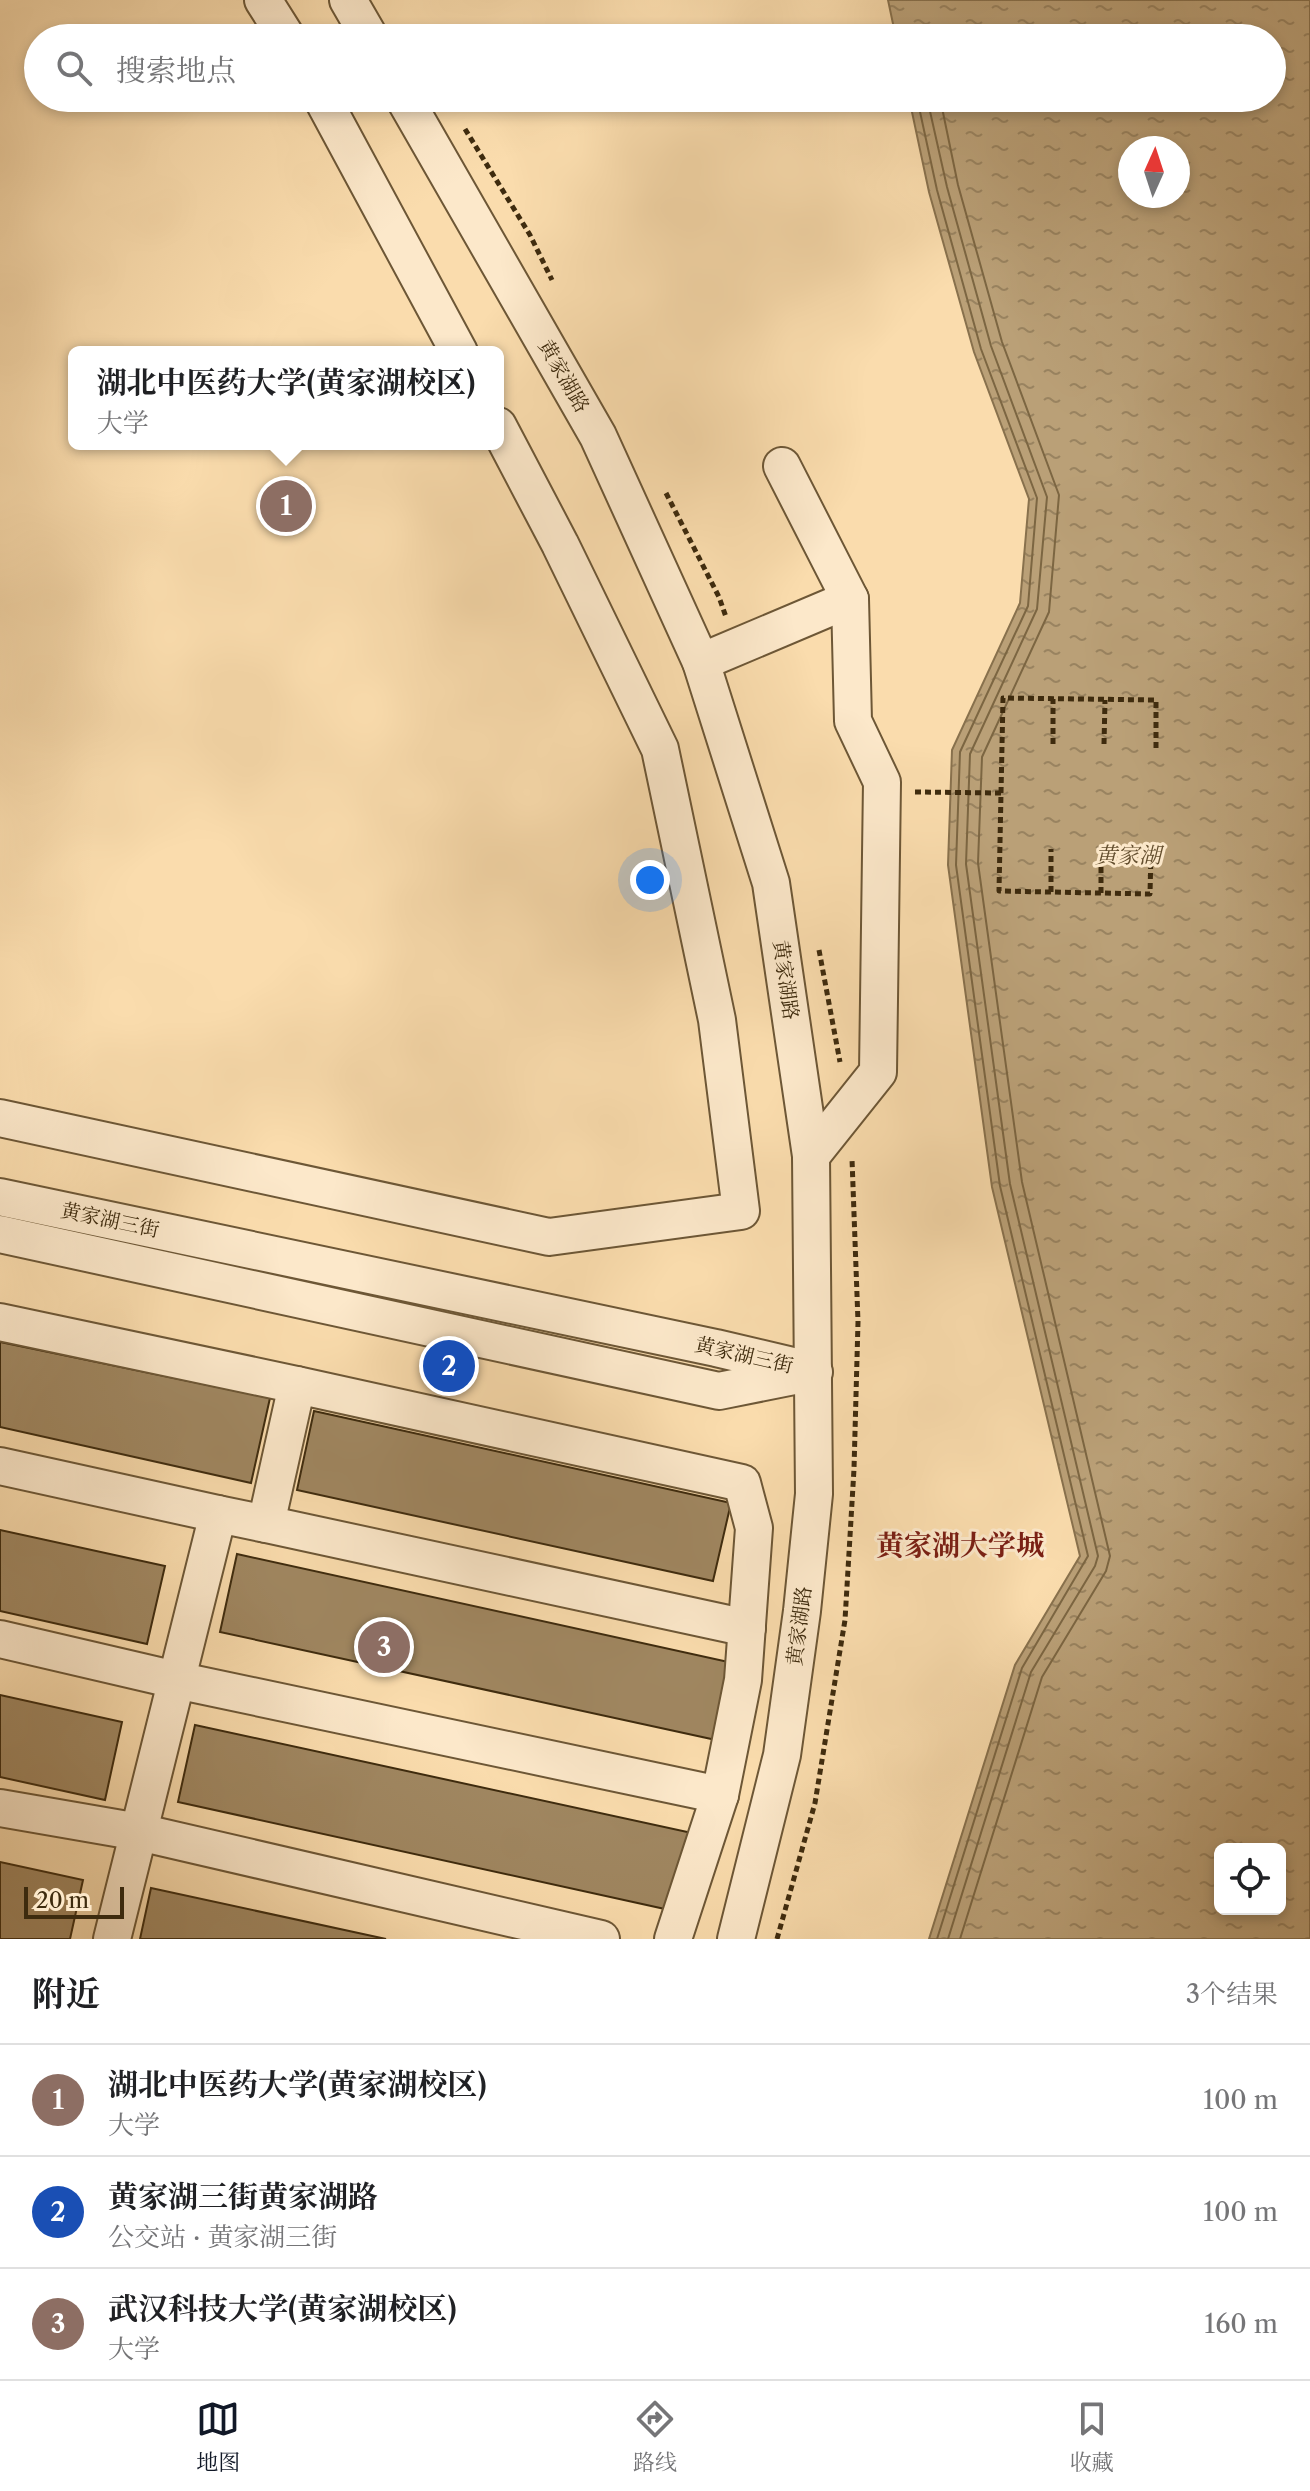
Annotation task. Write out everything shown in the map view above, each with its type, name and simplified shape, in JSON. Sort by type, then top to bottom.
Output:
[{"type":"street","points":[[263,0],[278,24]]},
{"type":"street","points":[[348,0],[362,24]]},
{"type":"street","points":[[330,112],[456,346]]},
{"type":"street","name":"黄家湖路","points":[[412,112],[598,436],[701,662],[771,883],[811,1156],[814,1494],[782,1755],[736,1939]]},
{"type":"street","points":[[0,1118],[549,1237],[741,1211],[717,1020],[660,749],[504,437]]},
{"type":"street","points":[[782,466],[850,599],[853,721],[882,782],[878,1072],[811,1156]]},
{"type":"street","points":[[701,662],[850,599]]},
{"type":"street","name":"黄家湖三街","points":[[0,1197],[716,1348],[814,1372]]},
{"type":"street","name":"黄家湖三街","points":[[0,1234],[719,1391],[814,1372]]},
{"type":"street","points":[[0,1322],[742,1483],[754,1528],[743,1680],[720,1795],[673,1939]]},
{"type":"street","points":[[266,1524],[297,1385]]},
{"type":"street","points":[[0,1466],[747,1628]]},
{"type":"street","points":[[112,1939],[218,1514]]},
{"type":"street","points":[[0,1639],[176,1680],[720,1795]]},
{"type":"street","points":[[0,1808],[139,1832],[601,1939]]},
{"type":"path","points":[[1151,853],[1150,894],[999,891],[1003,698],[1156,700],[1156,748]]},
{"type":"path","points":[[1053,699],[1053,744]]},
{"type":"path","points":[[1104,744],[1105,700]]},
{"type":"path","points":[[882,791],[1001,793]]},
{"type":"path","points":[[1051,849],[1051,892]]},
{"type":"path","points":[[1101,851],[1101,893]]},
{"type":"water","name":"黄家湖","points":[[888,0],[1310,0],[1310,1939],[929,1939],[1015,1665],[1080,1556],[992,1187],[948,865],[952,750],[1020,603],[1029,499],[974,352],[929,192],[912,112],[1286,112],[1286,24],[893,24]]},
{"type":"building","points":[[0,1342],[270,1398],[251,1483],[0,1427]]},
{"type":"building","points":[[314,1411],[731,1503],[713,1581],[297,1490]]},
{"type":"building","points":[[0,1530],[165,1566],[147,1644],[0,1611]]},
{"type":"building","points":[[237,1554],[733,1663],[716,1740],[220,1632]]},
{"type":"building","points":[[0,1695],[122,1722],[105,1800],[0,1777]]},
{"type":"building","points":[[195,1725],[692,1833],[674,1911],[178,1802]]},
{"type":"building","points":[[0,1862],[83,1880],[70,1939],[0,1939]]},
{"type":"building","points":[[151,1888],[386,1939],[140,1939]]},
{"type":"place","name":"湖北中医药大学(黄家湖校区)","points":[[286,506]]},
{"type":"place","name":"黄家湖三街黄家湖路","points":[[449,1366]]},
{"type":"place","name":"武汉科技大学(黄家湖校区)","points":[[384,1647]]},
{"type":"district","name":"黄家湖大学城","points":[[960,1545]]}]
